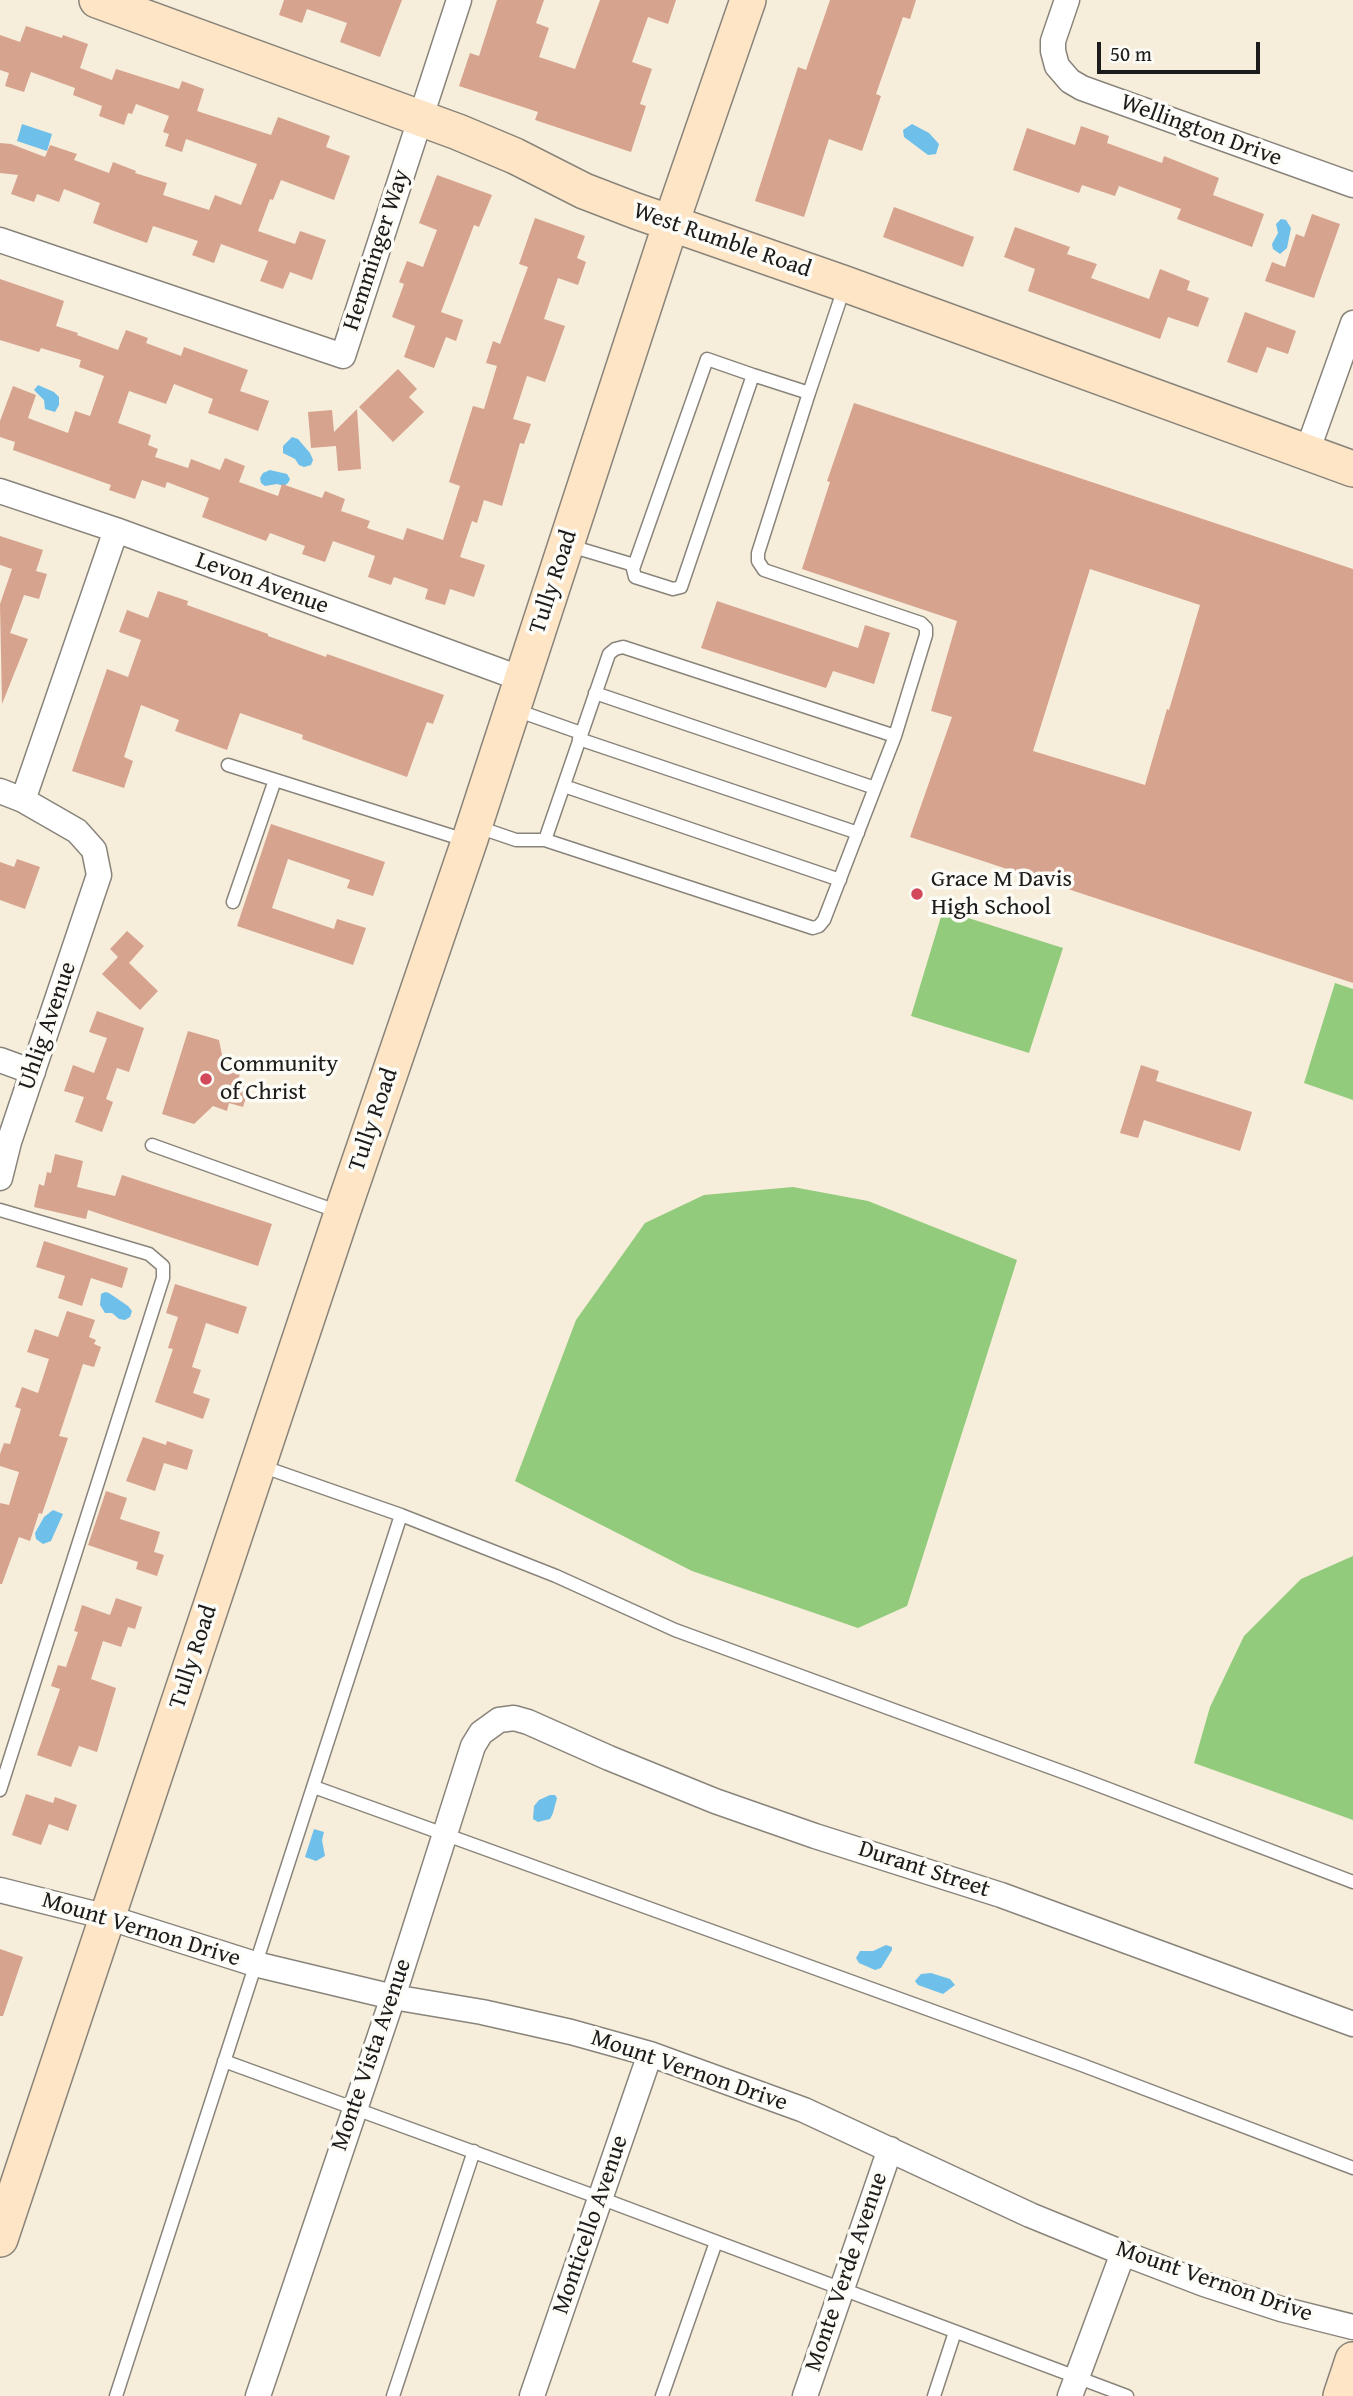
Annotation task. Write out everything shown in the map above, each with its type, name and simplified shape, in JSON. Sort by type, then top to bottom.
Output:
[{"type":"main road","name":"West Rumble Road","points":[[97,0],[458,132],[515,156],[584,191],[1353,469]]},
{"type":"main road","name":"Tully Road","points":[[0,2239],[342,1213],[472,834],[671,223],[748,0]]},
{"type":"main road","points":[[1341,2396],[1353,2360]]},
{"type":"street","name":"Hemminger Way","points":[[0,240],[343,356],[459,0]]},
{"type":"street","name":"Wellington Drive","points":[[1067,0],[1053,41],[1053,51],[1057,65],[1070,81],[1082,88],[1353,185]]},
{"type":"street","points":[[1307,452],[1353,323]]},
{"type":"street","name":"Levon Avenue","points":[[0,491],[116,530],[517,694]]},
{"type":"street","points":[[11,795],[116,530]]},
{"type":"street","name":"Uhlig Avenue","points":[[0,1178],[9,1142],[99,875],[94,850],[77,831],[11,795]]},
{"type":"street","points":[[0,1060],[33,1072]]},
{"type":"street","name":"Durant Street","points":[[496,1722],[514,1718],[528,1722],[715,1801],[1001,1895],[1353,2025]]},
{"type":"street","name":"Monte Vista Avenue","points":[[258,2396],[393,1997],[473,1746],[481,1733],[496,1722]]},
{"type":"street","name":"Mount Vernon Drive","points":[[0,1890],[107,1917],[255,1964],[393,1997],[482,2011],[650,2054],[804,2110],[1030,2215],[1123,2253],[1281,2309],[1353,2327]]},
{"type":"street","name":"Monticello Avenue","points":[[532,2396],[650,2054]]},
{"type":"street","name":"Monte Verde Avenue","points":[[805,2396],[890,2149]]},
{"type":"street","points":[[1073,2386],[1123,2253]]},
{"type":"lane","points":[[228,765],[472,834],[516,840],[545,840],[813,928],[819,926],[840,880],[895,736],[926,635],[926,628],[921,623],[764,570],[758,561],[758,553],[845,284]]},
{"type":"lane","points":[[753,375],[681,587],[673,589],[635,577],[635,565],[707,359],[809,393]]},
{"type":"lane","points":[[567,545],[635,565]]},
{"type":"lane","points":[[545,840],[609,654],[615,649],[623,647],[895,736]]},
{"type":"lane","points":[[595,693],[875,788]]},
{"type":"lane","points":[[517,694],[580,736],[858,833]]},
{"type":"lane","points":[[233,902],[275,780]]},
{"type":"lane","points":[[564,786],[840,880]]},
{"type":"lane","points":[[152,1144],[342,1213]]},
{"type":"lane","points":[[0,1210],[149,1254],[163,1266],[163,1278],[0,1790]]},
{"type":"lane","points":[[258,1465],[401,1515],[556,1576],[674,1630],[1082,1779],[1353,1882]]},
{"type":"lane","points":[[116,2396],[401,1515]]},
{"type":"lane","points":[[314,1787],[1056,2056],[1353,2168]]},
{"type":"lane","points":[[224,2062],[600,2197],[956,2332],[1073,2386],[1127,2396]]},
{"type":"lane","points":[[393,2396],[474,2151]]},
{"type":"lane","points":[[662,2396],[716,2242]]},
{"type":"lane","points":[[934,2396],[956,2332]]},
{"type":"green space","points":[[943,910],[1063,948],[1029,1053],[911,1016]]},
{"type":"green space","points":[[1335,983],[1353,989],[1353,1100],[1304,1083]]},
{"type":"green space","points":[[793,1187],[868,1201],[1017,1260],[907,1606],[858,1628],[692,1571],[515,1481],[576,1320],[645,1223],[704,1195]]},
{"type":"green space","points":[[1353,1556],[1353,1820],[1194,1763],[1210,1707],[1244,1636],[1301,1579]]},
{"type":"water","points":[[22,124],[52,134],[47,151],[17,141]]},
{"type":"water","points":[[912,124],[929,133],[939,144],[936,154],[928,155],[904,137],[903,130]]},
{"type":"water","points":[[1281,219],[1286,220],[1291,228],[1287,248],[1280,254],[1273,249],[1272,244],[1278,233],[1276,224]]},
{"type":"water","points":[[38,385],[59,397],[55,412],[45,409],[44,400],[34,390]]},
{"type":"water","points":[[292,437],[298,439],[310,453],[313,460],[311,465],[299,465],[295,459],[283,453],[283,446]]},
{"type":"water","points":[[270,470],[287,474],[290,479],[288,483],[284,486],[265,486],[260,478]]},
{"type":"water","points":[[105,1292],[128,1306],[132,1311],[130,1317],[125,1320],[112,1313],[105,1313],[100,1305],[101,1294]]},
{"type":"water","points":[[53,1510],[63,1514],[51,1541],[43,1544],[36,1539],[35,1533],[44,1517]]},
{"type":"water","points":[[550,1795],[557,1798],[553,1813],[550,1819],[538,1822],[533,1819],[534,1806],[539,1800]]},
{"type":"water","points":[[314,1829],[324,1832],[322,1840],[325,1856],[316,1861],[305,1857]]},
{"type":"water","points":[[886,1945],[892,1947],[892,1950],[881,1968],[875,1970],[859,1963],[856,1958],[860,1951],[873,1951]]},
{"type":"water","points":[[931,1973],[950,1979],[955,1985],[943,1994],[918,1985],[915,1981],[921,1974]]},
{"type":"building","points":[[284,0],[402,0],[380,57],[340,42],[347,23],[307,9],[302,23],[279,15]]},
{"type":"building","points":[[497,0],[544,0],[536,23],[549,28],[539,57],[575,69],[600,0],[676,0],[668,24],[648,17],[632,62],[652,69],[640,104],[646,106],[631,152],[535,120],[538,112],[459,86],[470,53],[479,56]]},
{"type":"building","points":[[830,0],[916,0],[910,19],[903,17],[876,94],[881,96],[862,151],[829,139],[804,217],[755,201],[798,67],[806,70]]},
{"type":"building","points":[[26,26],[88,44],[80,68],[112,80],[116,69],[179,89],[182,81],[204,89],[197,111],[271,135],[278,117],[330,136],[326,147],[350,156],[334,200],[281,180],[273,200],[270,199],[258,231],[295,244],[300,231],[326,240],[312,280],[290,272],[283,289],[260,281],[268,261],[221,244],[214,263],[192,255],[198,241],[153,226],[147,243],[114,231],[93,223],[100,203],[64,189],[59,202],[37,194],[34,202],[11,194],[18,175],[0,173],[0,143],[11,144],[45,157],[50,145],[77,154],[74,160],[109,173],[113,162],[136,171],[135,173],[167,183],[163,195],[209,210],[215,195],[241,205],[257,164],[186,139],[182,152],[165,146],[169,134],[163,132],[169,116],[136,104],[132,114],[128,113],[124,125],[99,116],[102,106],[73,95],[75,88],[31,72],[24,92],[5,86],[9,73],[0,70],[0,35],[20,42]]},
{"type":"building","points":[[1081,126],[1109,136],[1107,143],[1162,163],[1164,156],[1219,178],[1213,195],[1264,214],[1252,247],[1177,219],[1181,209],[1119,186],[1115,196],[1082,185],[1079,193],[1013,170],[1027,128],[1075,145]]},
{"type":"building","points":[[437,175],[492,195],[479,227],[474,225],[441,312],[463,320],[456,341],[446,337],[434,368],[404,357],[415,326],[392,317],[404,284],[399,282],[407,261],[423,267],[437,230],[419,223]]},
{"type":"building","points":[[894,207],[974,237],[963,267],[883,237]]},
{"type":"building","points":[[1312,214],[1340,224],[1314,298],[1265,281],[1272,262],[1285,267],[1296,234],[1304,237]]},
{"type":"building","points":[[535,218],[585,236],[577,258],[586,262],[578,285],[558,278],[544,319],[565,326],[545,382],[527,376],[513,419],[531,424],[524,444],[520,443],[502,506],[484,500],[477,523],[472,521],[460,557],[485,565],[474,597],[450,589],[445,605],[425,599],[428,589],[394,577],[391,585],[368,577],[375,556],[333,541],[325,562],[302,554],[305,546],[270,533],[266,541],[202,517],[209,498],[167,482],[165,488],[142,480],[135,499],[109,490],[111,485],[13,450],[15,442],[0,437],[0,421],[13,386],[36,395],[28,418],[68,433],[75,411],[90,416],[104,376],[79,367],[81,360],[41,348],[39,352],[0,340],[0,279],[64,301],[56,326],[78,333],[77,335],[118,350],[126,330],[148,338],[146,343],[181,356],[184,347],[248,370],[240,391],[269,401],[258,431],[208,413],[213,399],[174,384],[166,404],[129,391],[118,423],[151,435],[148,445],[158,449],[155,457],[188,468],[191,459],[220,470],[225,458],[245,466],[239,482],[278,496],[282,484],[322,498],[325,491],[345,499],[341,511],[370,521],[367,528],[403,540],[407,528],[443,540],[460,486],[449,482],[473,406],[484,409],[497,366],[486,363],[493,341],[500,344],[528,267],[519,264]]},
{"type":"building","points":[[1015,227],[1070,247],[1067,254],[1097,264],[1091,278],[1149,299],[1160,269],[1190,281],[1187,290],[1209,298],[1198,327],[1168,317],[1160,339],[1028,291],[1035,269],[1004,257]]},
{"type":"building","points":[[1245,312],[1296,331],[1288,354],[1267,347],[1257,373],[1227,362]]},
{"type":"building","points":[[398,369],[417,389],[409,397],[424,412],[393,442],[359,407]]},
{"type":"building","points":[[854,403],[1353,569],[1353,983],[910,837],[952,717],[931,711],[957,621],[802,569],[830,482],[827,481]],"holes":[[[1090,569],[1200,605],[1145,785],[1033,751]]]},
{"type":"building","points":[[357,409],[361,469],[338,471],[336,446],[311,448],[308,412],[332,410],[334,432]]},
{"type":"building","points":[[0,536],[43,550],[36,571],[47,574],[39,599],[24,595],[10,633],[28,639],[2,704],[0,604],[12,569],[0,565]]},
{"type":"building","points":[[158,591],[188,601],[187,605],[268,636],[444,695],[433,724],[427,722],[407,777],[240,713],[227,750],[175,731],[179,720],[141,705],[124,757],[133,761],[124,788],[72,771],[107,669],[128,677],[141,640],[119,632],[127,610],[148,618]]},
{"type":"building","points":[[717,601],[858,648],[865,625],[890,633],[874,684],[833,671],[826,688],[701,648]]},
{"type":"building","points":[[271,824],[385,862],[373,896],[347,888],[350,880],[288,859],[272,908],[334,929],[337,919],[366,928],[353,965],[237,926]]},
{"type":"building","points":[[17,859],[40,867],[25,909],[0,900],[0,862],[14,867]]},
{"type":"building","points":[[127,931],[144,946],[129,963],[158,991],[140,1010],[102,974],[118,957],[110,949]]},
{"type":"building","points":[[97,1011],[144,1028],[129,1072],[117,1068],[106,1099],[113,1102],[102,1132],[75,1122],[84,1097],[64,1091],[73,1065],[94,1073],[107,1038],[89,1032]]},
{"type":"building","name":"Community of Christ","points":[[188,1031],[219,1040],[225,1070],[240,1074],[237,1084],[249,1087],[243,1107],[229,1103],[227,1111],[213,1106],[194,1124],[162,1114]]},
{"type":"building","points":[[1141,1065],[1159,1071],[1156,1081],[1252,1112],[1240,1151],[1144,1120],[1138,1138],[1120,1133]]},
{"type":"building","points":[[55,1154],[83,1161],[77,1187],[115,1196],[122,1175],[272,1224],[258,1266],[88,1210],[86,1219],[34,1207],[39,1184],[44,1186],[47,1172],[51,1173]]},
{"type":"building","points":[[44,1241],[128,1268],[122,1288],[91,1278],[82,1306],[58,1298],[65,1276],[36,1267]]},
{"type":"building","points":[[175,1284],[247,1307],[238,1334],[206,1323],[192,1367],[201,1370],[193,1393],[210,1399],[203,1419],[155,1402],[173,1349],[168,1348],[178,1317],[166,1313]]},
{"type":"building","points":[[67,1311],[95,1320],[89,1337],[96,1340],[94,1344],[101,1347],[94,1367],[83,1364],[59,1436],[68,1438],[42,1514],[39,1513],[30,1541],[19,1537],[0,1584],[0,1503],[9,1505],[19,1472],[0,1466],[0,1454],[4,1443],[10,1444],[21,1409],[15,1407],[22,1387],[38,1393],[49,1359],[27,1352],[35,1329],[58,1337]]},
{"type":"building","points":[[143,1437],[166,1445],[167,1441],[193,1450],[187,1470],[164,1463],[155,1491],[126,1481]]},
{"type":"building","points":[[106,1491],[127,1498],[120,1519],[160,1532],[154,1552],[164,1555],[157,1576],[136,1569],[138,1562],[88,1545]]},
{"type":"building","points":[[116,1598],[142,1607],[135,1629],[128,1627],[121,1647],[103,1641],[91,1679],[116,1688],[97,1752],[79,1746],[71,1767],[37,1755],[60,1689],[51,1686],[58,1665],[66,1667],[78,1632],[74,1631],[82,1605],[110,1615]]},
{"type":"building","points":[[26,1794],[53,1803],[55,1797],[77,1805],[68,1831],[49,1824],[41,1845],[12,1835]]},
{"type":"building","points":[[0,1949],[23,1957],[3,2016],[0,2016]]},
{"type":"place","name":"Grace M Davis High School","points":[[917,894]]},
{"type":"place","name":"Community of Christ","points":[[206,1079]]}]
